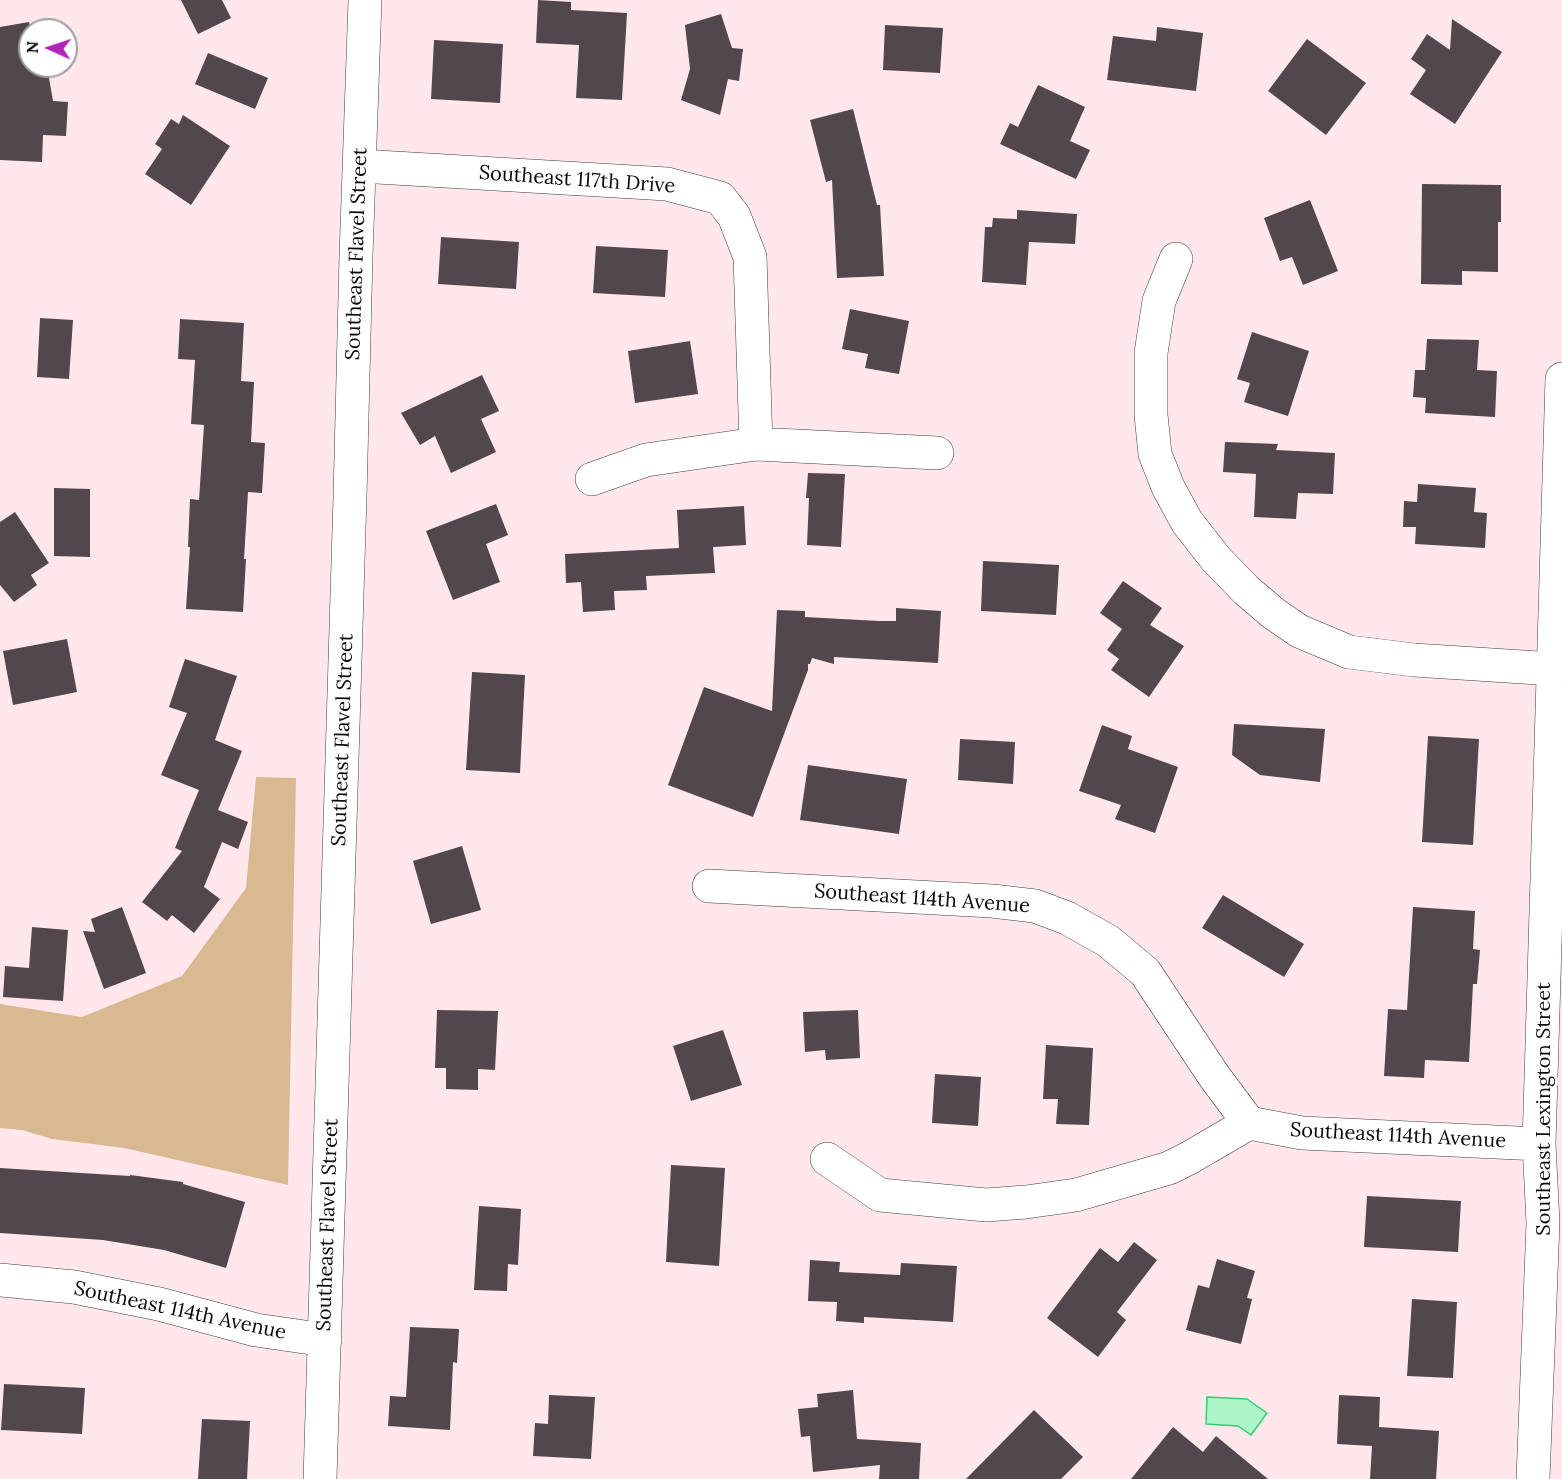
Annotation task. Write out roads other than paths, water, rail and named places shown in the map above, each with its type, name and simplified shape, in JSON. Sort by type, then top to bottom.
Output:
[{"type":"street","name":"Southeast Flavel Street","points":[[320,1479],[365,0]]},
{"type":"street","name":"Southeast 117th Drive","points":[[360,166],[667,184],[720,198],[734,216],[750,257],[756,444]]},
{"type":"street","points":[[1176,259],[1159,301],[1151,353],[1151,415],[1155,454],[1168,488],[1187,522],[1216,559],[1246,590],[1273,613],[1299,631],[1349,652],[1414,660],[1554,669]]},
{"type":"street","name":"Southeast Lexington Street","points":[[1533,1479],[1543,1222],[1539,1144],[1562,379]]},
{"type":"street","points":[[592,478],[646,460],[756,444],[937,453]]},
{"type":"street","name":"Southeast 114th Avenue","points":[[709,886],[992,901],[1035,906],[1067,918],[1108,941],[1145,972],[1214,1076],[1249,1123],[1302,1133],[1539,1144]]},
{"type":"street","points":[[827,1159],[880,1195],[986,1205],[1026,1202],[1076,1195],[1169,1168],[1249,1123]]},
{"type":"street","name":"Southeast 114th Avenue","points":[[0,1280],[74,1287],[159,1304],[256,1330],[325,1340]]}]
